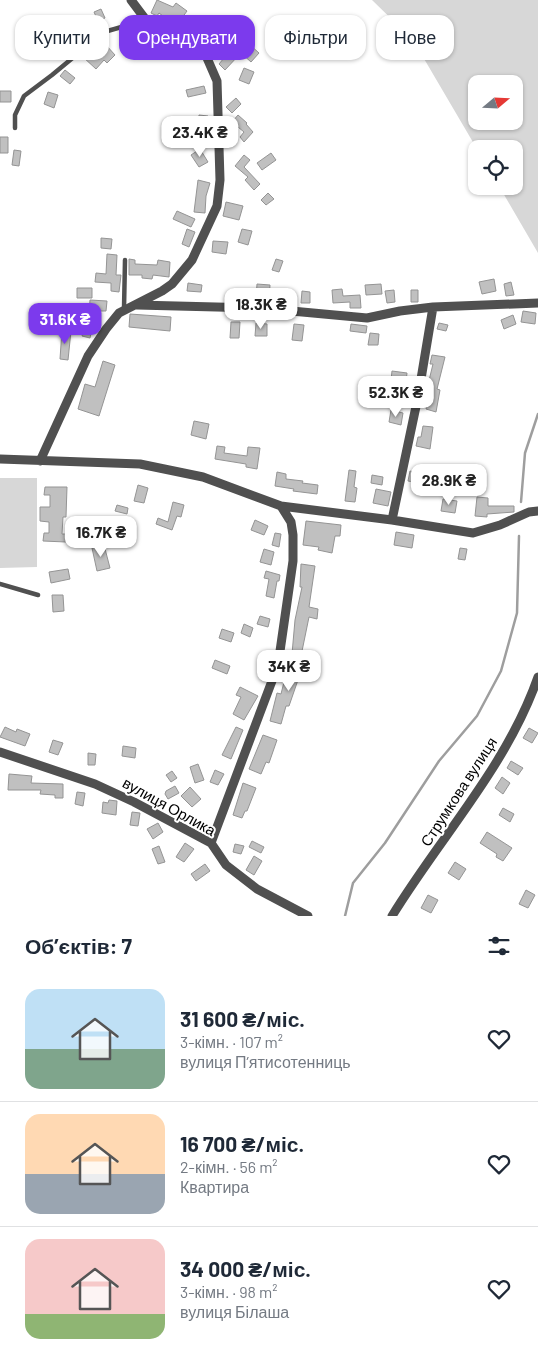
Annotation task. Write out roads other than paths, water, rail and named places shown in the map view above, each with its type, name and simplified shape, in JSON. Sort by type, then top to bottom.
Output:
[{"type":"street","points":[[131,0],[142,15]]},
{"type":"street","points":[[40,461],[88,356],[106,329],[120,313],[172,284],[192,260],[217,206],[220,180],[217,81],[209,60]]},
{"type":"street","points":[[135,305],[259,308],[367,318],[433,307],[538,303]]},
{"type":"street","points":[[392,520],[420,390],[433,307]]},
{"type":"street","points":[[0,459],[140,464],[203,477],[281,506],[392,520],[473,533],[528,512],[538,511]]},
{"type":"street","points":[[211,843],[278,665],[293,552],[291,522],[281,506]]},
{"type":"street","name":"Струмкова вулиця","points":[[392,916],[481,786],[515,730],[538,677]]},
{"type":"street","name":"вулиця Орлика","points":[[0,752],[95,784],[134,802],[211,843],[226,865],[257,889],[308,916]]},
{"type":"lane","points":[[15,128],[15,115],[24,96],[104,32],[119,28]]},
{"type":"lane","points":[[124,311],[126,260]]},
{"type":"lane","points":[[0,584],[38,595]]},
{"type":"waterway","points":[[521,502],[525,453],[538,414]]},
{"type":"waterway","points":[[345,916],[353,883],[385,843],[439,761],[477,716],[501,671],[517,613],[519,536]]}]
